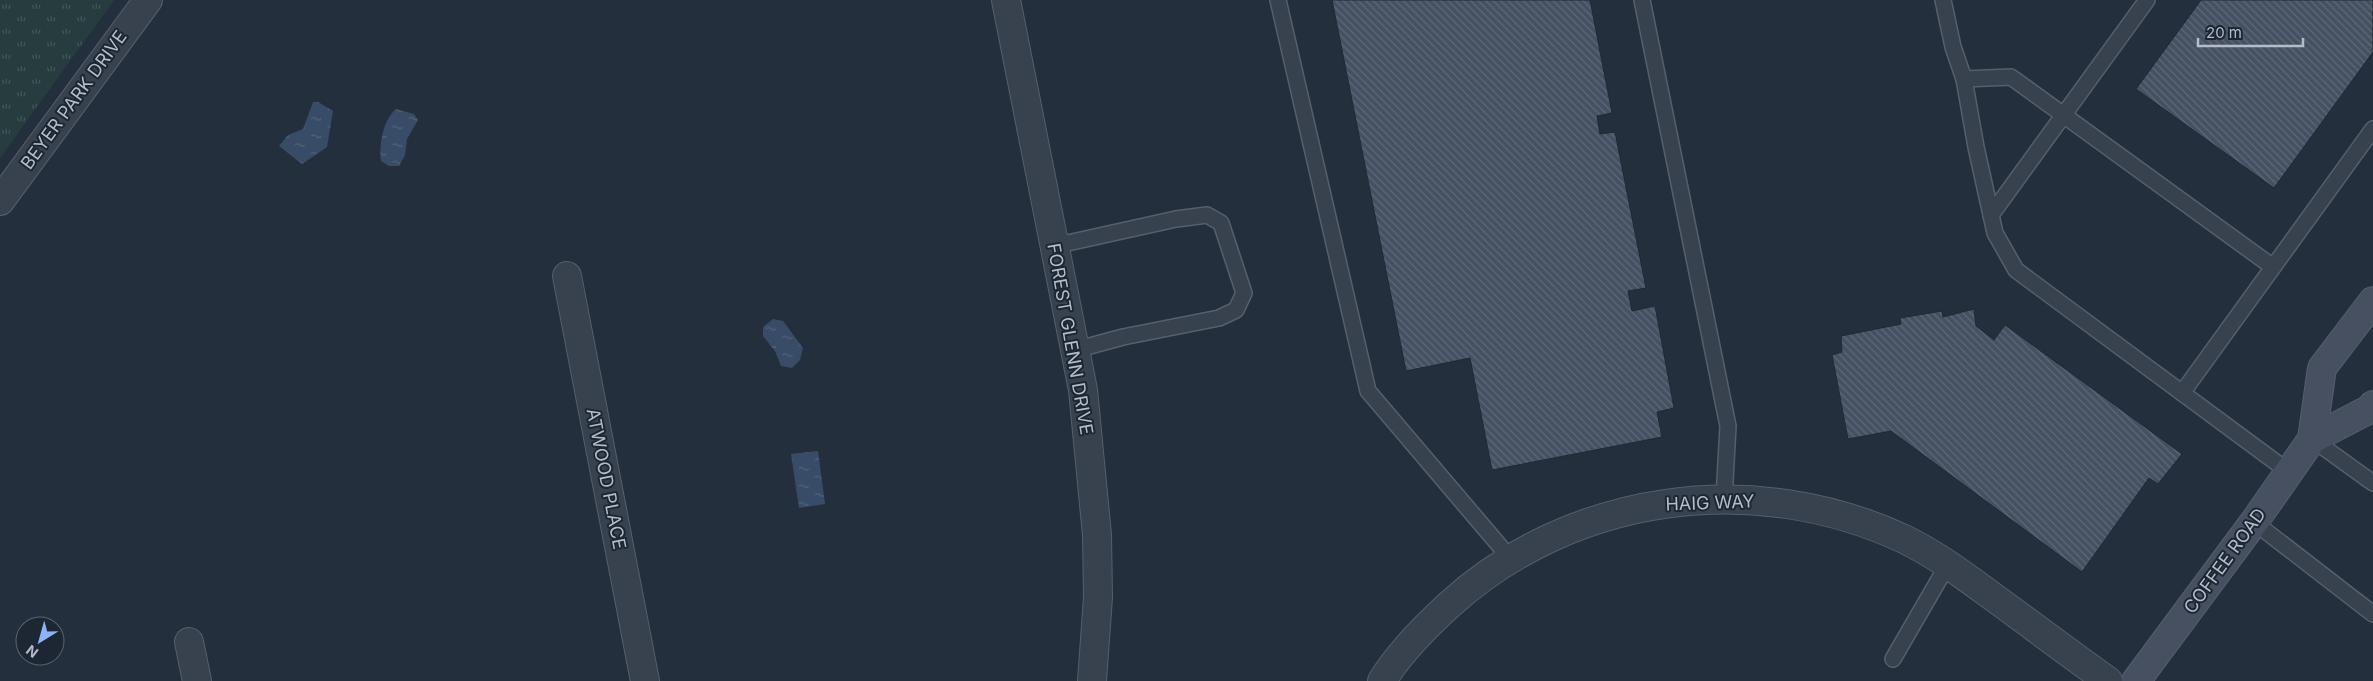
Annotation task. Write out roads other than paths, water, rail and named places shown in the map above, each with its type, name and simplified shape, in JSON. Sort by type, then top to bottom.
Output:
[{"type":"main road","name":"COFFEE ROAD","points":[[2136,681],[2254,522],[2312,439],[2322,368],[2373,301]]},
{"type":"main road","name":"COFFEE ROAD","points":[[2312,439],[2370,409],[2373,405]]},
{"type":"street","name":"BEYER PARK DRIVE","points":[[0,201],[148,0]]},
{"type":"street","name":"FOREST GLENN DRIVE","points":[[1006,0],[1083,390],[1097,535],[1098,597],[1092,681]]},
{"type":"street","name":"ATWOOD PLACE","points":[[567,276],[645,681]]},
{"type":"street","name":"HAIG WAY","points":[[1382,681],[1426,626],[1463,592],[1510,558],[1562,532],[1616,513],[1673,502],[1724,499],[1795,504],[1851,518],[1905,540],[1948,564],[2108,681]]},
{"type":"street","points":[[189,642],[197,681]]},
{"type":"lane","points":[[1278,0],[1368,391],[1510,558]]},
{"type":"lane","points":[[1642,0],[1728,426],[1724,499]]},
{"type":"lane","points":[[1943,0],[1953,47],[1964,78],[1976,147],[1995,232],[2016,270],[2289,472]]},
{"type":"lane","points":[[1991,215],[2147,0]]},
{"type":"lane","points":[[1964,78],[2011,77],[2273,268]]},
{"type":"lane","points":[[2182,393],[2373,129]]},
{"type":"lane","points":[[1054,246],[1176,219],[1207,216],[1222,223],[1244,293],[1236,310],[1219,318],[1123,337],[1075,350]]},
{"type":"lane","points":[[2312,439],[2373,483]]},
{"type":"lane","points":[[2254,522],[2373,614]]},
{"type":"lane","points":[[1893,659],[1948,564]]},
{"type":"water","points":[[313,102],[318,102],[333,111],[327,147],[302,164],[279,146],[288,135],[303,129]]},
{"type":"water","points":[[396,109],[414,114],[418,120],[407,139],[405,155],[399,166],[389,166],[381,161],[381,140],[388,119]]},
{"type":"water","points":[[773,319],[783,321],[803,348],[800,360],[792,368],[781,366],[775,351],[763,336],[763,327]]},
{"type":"water","points":[[818,451],[825,504],[799,508],[791,454]]}]
